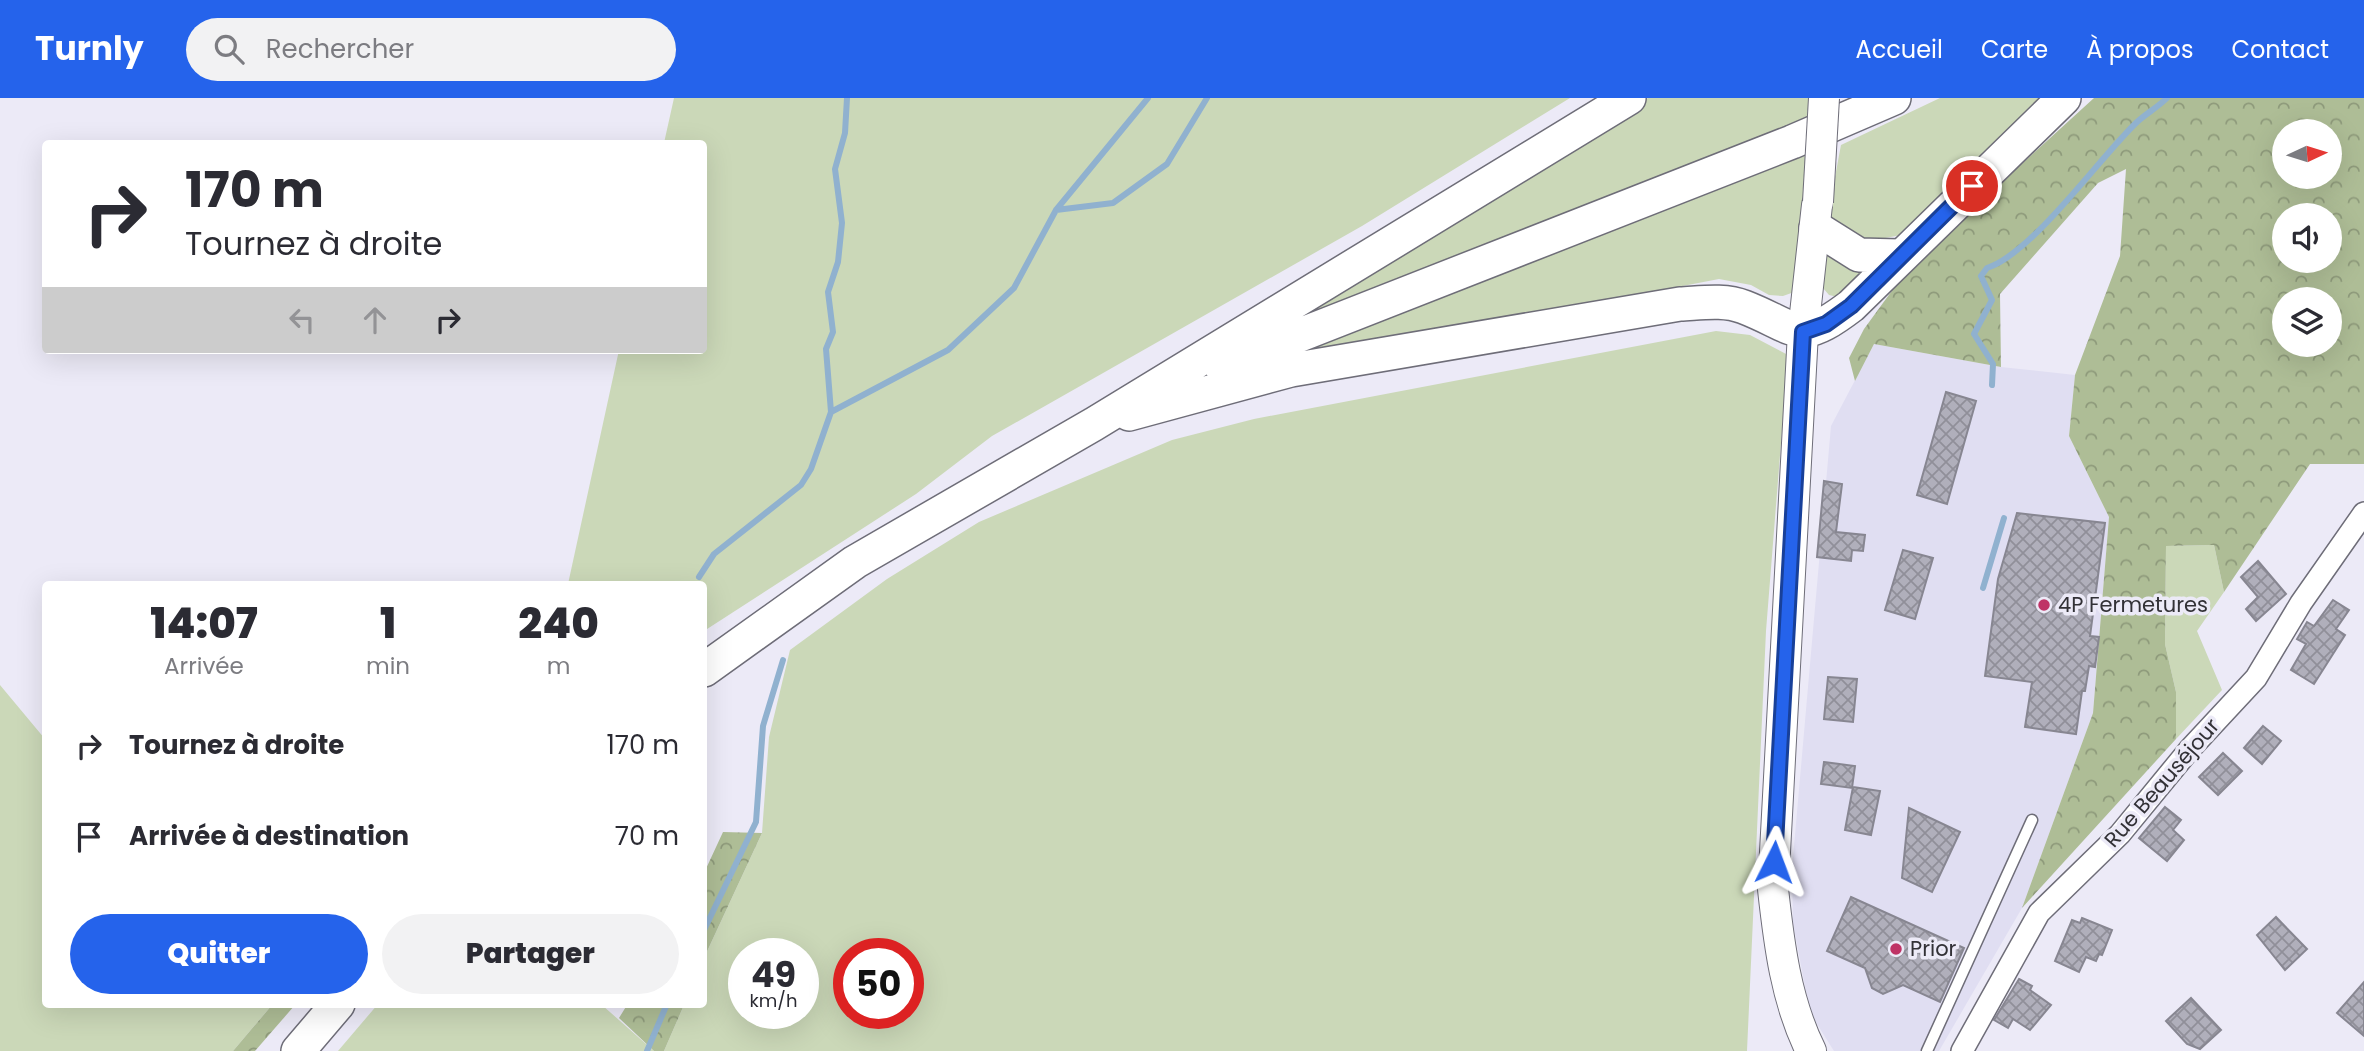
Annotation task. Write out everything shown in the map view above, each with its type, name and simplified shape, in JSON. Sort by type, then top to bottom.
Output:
[{"type":"main road","points":[[707,668],[855,562],[1094,424],[1629,98]]},
{"type":"main road","points":[[1811,1051],[1801,1032],[1780,956],[1773,890],[1803,332],[1817,215],[1824,98]]},
{"type":"main road","points":[[1094,424],[1263,347],[1792,142],[1894,98]]},
{"type":"main road","points":[[1094,424],[1291,370],[1680,304],[1723,302],[1744,307],[1803,332],[1826,324],[1851,306],[1899,256],[2064,98]]},
{"type":"main road","points":[[1817,215],[1859,255],[1899,256]]},
{"type":"main road","points":[[298,1051],[335,1008]]},
{"type":"street","name":"Rue Beauséjour","points":[[1962,1051],[2039,913],[2120,834],[2189,750],[2256,678],[2301,603],[2364,513]]},
{"type":"lane","points":[[1927,1051],[2032,820]]},
{"type":"shaded area","points":[[1874,344],[2001,367],[2075,375],[2069,436],[2109,517],[2093,713],[2022,908],[1939,1051],[1834,1051],[1810,1013],[1793,923],[1792,869],[1831,426]]},
{"type":"green space","points":[[674,98],[1570,98],[1362,226],[992,436],[916,494],[707,629],[707,581],[569,581],[618,354],[707,354],[707,140],[665,140]]},
{"type":"green space","points":[[1648,98],[1809,98],[1807,119],[1316,311],[1315,301]]},
{"type":"green space","points":[[1940,98],[2050,98],[1907,234],[1869,241],[1845,232],[1828,214],[1841,145]]},
{"type":"green space","points":[[2094,98],[2364,98],[2364,464],[2310,464],[2224,592],[2214,545],[2166,546],[2165,644],[2176,692],[2176,739],[2022,908],[2093,713],[2109,517],[2069,436],[2075,375],[2120,256],[2126,169],[2098,183],[2000,294],[2001,367],[1874,344],[1855,381],[1849,358],[1864,329],[1910,266]]},
{"type":"green space","points":[[1806,154],[1797,291],[1783,296],[1769,295],[1751,285],[1719,279],[1351,350],[1269,361]]},
{"type":"green space","points":[[1826,250],[1878,264],[1838,297],[1829,295],[1823,288]]},
{"type":"green space","points":[[1716,331],[1750,335],[1788,355],[1766,631],[1747,1051],[664,1051],[683,1008],[707,1008],[707,952],[762,833],[769,737],[790,650],[887,579],[979,522],[1172,440],[1254,419]]},
{"type":"green space","points":[[2214,545],[2224,592],[2197,631],[2222,690],[2176,739],[2176,692],[2165,644],[2166,546]]},
{"type":"green space","points":[[0,685],[42,735],[42,1008],[269,1008],[233,1051],[0,1051]]},
{"type":"green space","points":[[723,832],[762,833],[707,952],[707,867]]},
{"type":"green space","points":[[269,1008],[292,1008],[255,1051],[233,1051]]},
{"type":"green space","points":[[375,1008],[605,1008],[654,1051],[338,1051]]},
{"type":"green space","points":[[625,1008],[683,1008],[664,1051],[654,1051],[619,1018]]},
{"type":"building","points":[[1946,392],[1976,401],[1947,504],[1917,495]]},
{"type":"building","points":[[1824,481],[1842,484],[1836,532],[1865,535],[1863,551],[1852,550],[1851,561],[1817,557]]},
{"type":"building","name":"4P Fermetures","points":[[2017,513],[2105,523],[2090,636],[2099,637],[2095,667],[2089,666],[2085,691],[2082,691],[2076,734],[2025,727],[2032,682],[1985,676],[1998,579]]},
{"type":"building","points":[[1903,550],[1933,558],[1915,619],[1885,610]]},
{"type":"building","points":[[2258,561],[2286,594],[2256,621],[2246,609],[2258,597],[2241,577]]},
{"type":"building","points":[[2333,600],[2349,610],[2336,629],[2345,635],[2314,684],[2291,670],[2306,644],[2297,639],[2307,622],[2314,626]]},
{"type":"building","points":[[1828,677],[1857,679],[1853,722],[1824,719]]},
{"type":"building","points":[[2263,726],[2281,741],[2262,764],[2244,748]]},
{"type":"building","points":[[2223,753],[2242,771],[2218,795],[2199,777]]},
{"type":"building","points":[[1824,762],[1855,766],[1852,788],[1821,784]]},
{"type":"building","points":[[1853,787],[1880,791],[1871,835],[1845,830]]},
{"type":"building","points":[[2165,807],[2181,820],[2173,830],[2184,840],[2167,861],[2139,838]]},
{"type":"building","points":[[1909,808],[1960,832],[1932,892],[1902,878]]},
{"type":"building","name":"Prior","points":[[1851,897],[1964,948],[1940,1002],[1903,985],[1883,994],[1872,988],[1865,968],[1827,951]]},
{"type":"building","points":[[2276,917],[2307,949],[2285,970],[2257,935]]},
{"type":"building","points":[[2082,918],[2112,930],[2102,955],[2099,954],[2096,961],[2086,957],[2079,972],[2055,961],[2072,920],[2080,923]]},
{"type":"building","points":[[2019,979],[2032,986],[2030,990],[2051,1005],[2030,1030],[2013,1019],[2008,1028],[1994,1020]]},
{"type":"building","points":[[2364,982],[2364,1036],[2337,1013]]},
{"type":"building","points":[[2191,998],[2221,1030],[2200,1049],[2187,1044],[2166,1021]]},
{"type":"waterway","points":[[831,412],[826,349],[833,332],[828,292],[838,262],[842,223],[835,169],[845,133],[847,98]]},
{"type":"waterway","points":[[699,577],[714,554],[801,485],[811,469],[831,412],[948,350],[1014,288],[1056,210],[1148,98]]},
{"type":"waterway","points":[[1056,210],[1113,203],[1167,164],[1207,98]]},
{"type":"waterway","points":[[1992,385],[1993,364],[1974,334],[1992,300],[1981,276],[1987,268],[2005,259],[2045,225],[2137,122],[2167,98]]},
{"type":"waterway","points":[[1983,588],[2004,518]]},
{"type":"waterway","points":[[707,924],[756,822],[763,726],[783,660]]},
{"type":"waterway","points":[[647,1051],[665,1008]]},
{"type":"place","name":"4P Fermetures","points":[[2044,605]]},
{"type":"place","name":"Prior","points":[[1896,949]]},
{"type":"route","points":[[1774,862],[1803,332],[1826,324],[1851,306],[1972,186]]}]
